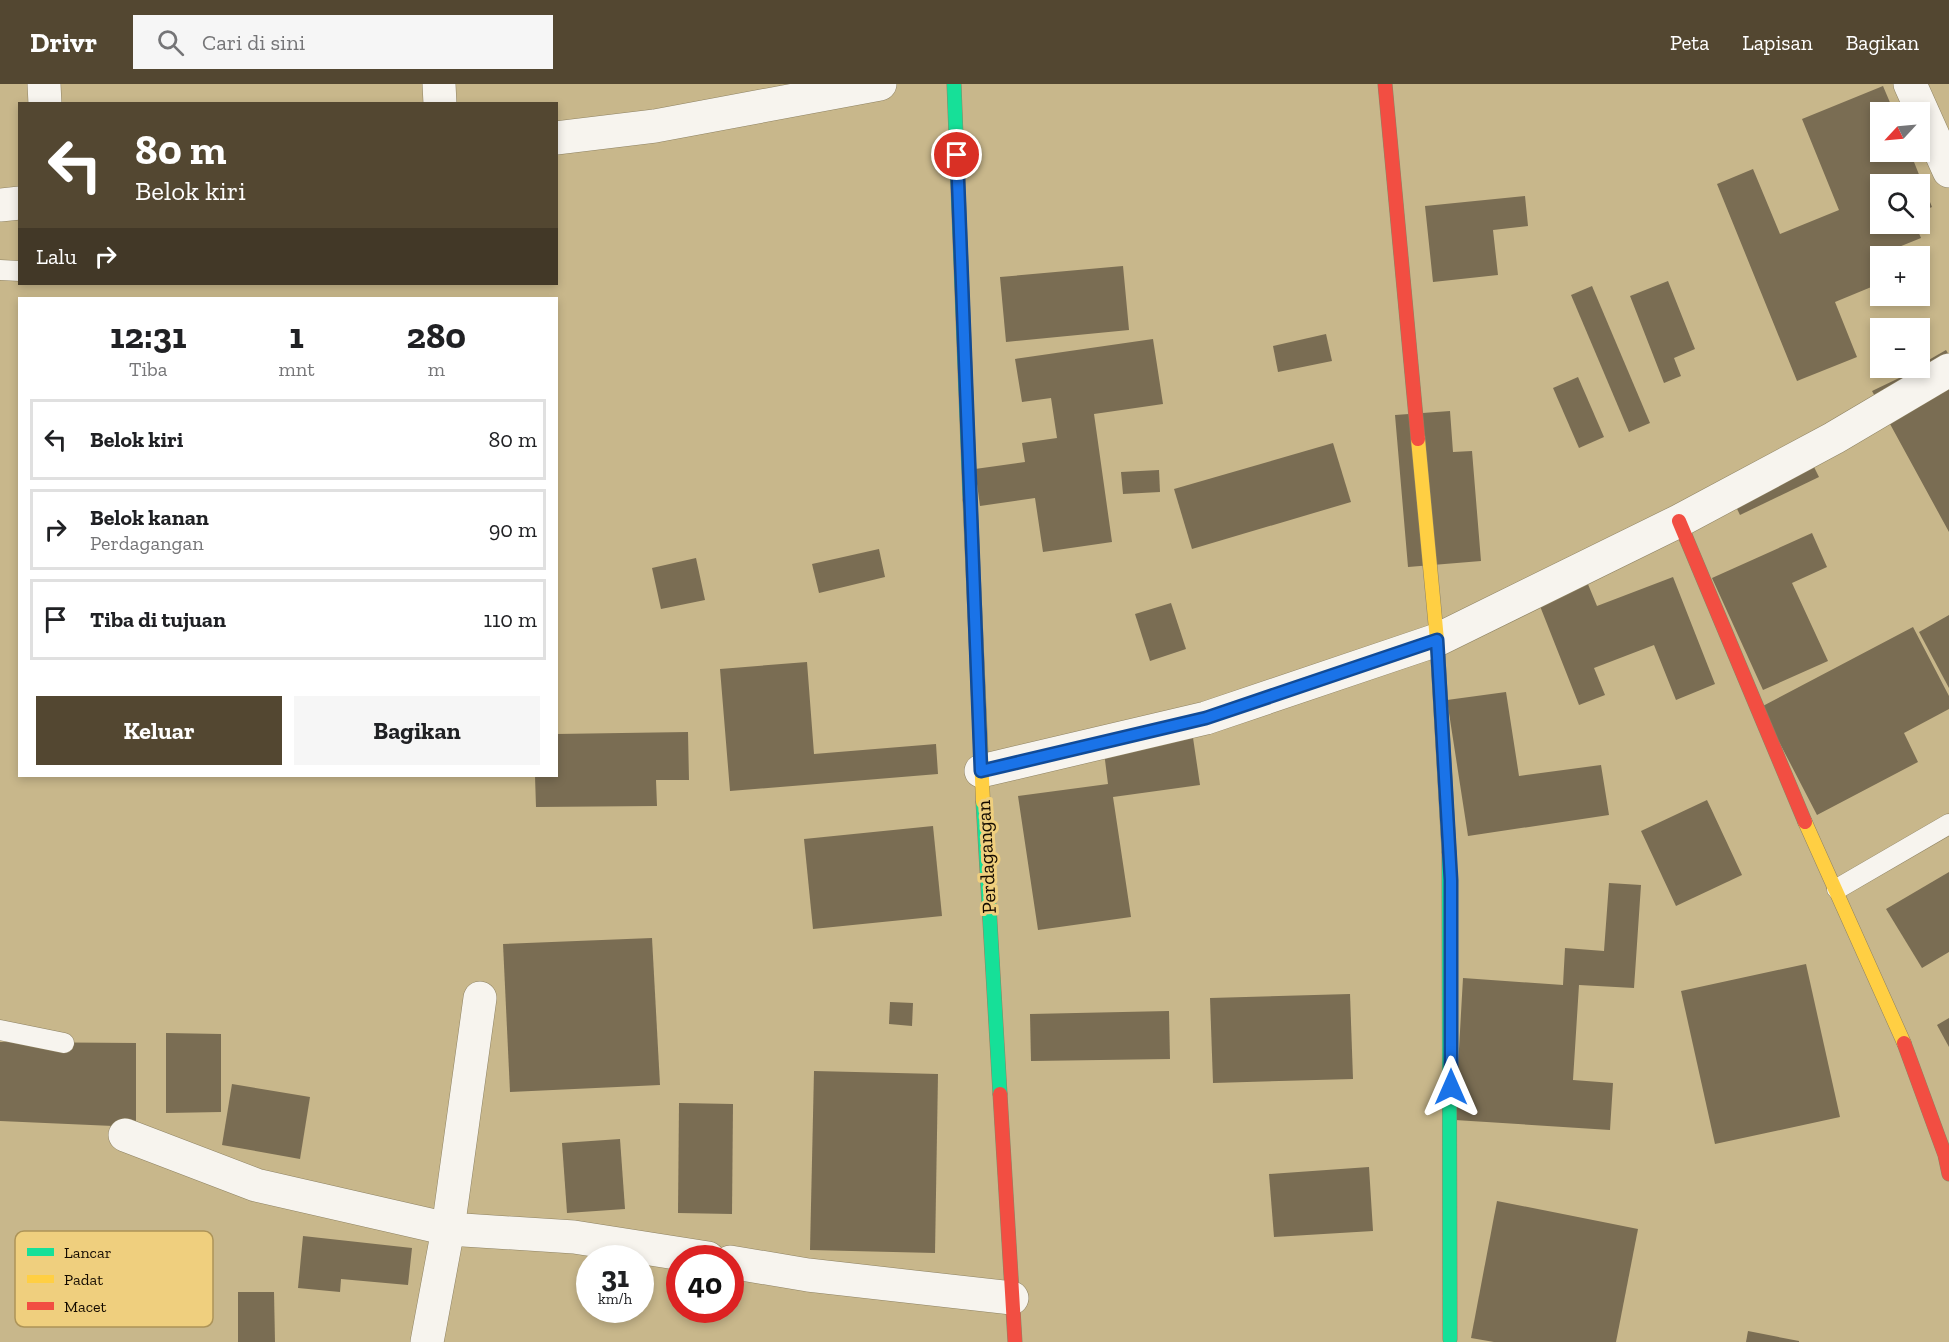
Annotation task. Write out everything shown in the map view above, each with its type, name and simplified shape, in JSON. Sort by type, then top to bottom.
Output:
[{"type":"street","points":[[44,84],[45,102]]},
{"type":"street","points":[[439,84],[440,102]]},
{"type":"street","points":[[558,138],[655,126],[880,84]]},
{"type":"street","name":"Perdagangan","points":[[954,84],[981,771],[1014,1342]]},
{"type":"street","points":[[1385,84],[1437,640],[1451,880],[1450,1339]]},
{"type":"street","points":[[1910,84],[1949,171]]},
{"type":"street","points":[[0,205],[18,203]]},
{"type":"street","points":[[981,771],[1206,718],[1437,640],[1679,521],[1834,438],[1949,370]]},
{"type":"street","points":[[1679,521],[1790,790],[1837,889],[1905,1046],[1945,1155],[1949,1174]]},
{"type":"street","points":[[427,1342],[448,1229],[480,998]]},
{"type":"street","points":[[126,1135],[256,1185],[448,1229],[574,1237],[666,1251]]},
{"type":"street","points":[[744,1264],[808,1275],[1012,1298]]},
{"type":"lane","points":[[0,270],[18,271]]},
{"type":"lane","points":[[1837,889],[1949,824]]},
{"type":"lane","points":[[0,1029],[64,1043]]},
{"type":"building","points":[[1883,86],[1890,102],[1870,102],[1870,162],[1914,162],[1919,174],[1870,174],[1870,234],[1919,234],[1921,238],[1901,246],[1870,246],[1870,288],[1835,302],[1857,357],[1797,381],[1717,184],[1753,169],[1780,234],[1839,210],[1802,119]]},
{"type":"building","points":[[1525,196],[1528,226],[1493,230],[1498,275],[1433,282],[1425,206]]},
{"type":"building","points":[[1123,266],[1129,330],[1006,342],[1000,277]]},
{"type":"building","points":[[1668,281],[1695,349],[1674,358],[1681,376],[1664,383],[1630,296]]},
{"type":"building","points":[[1592,286],[1650,423],[1629,432],[1571,295]]},
{"type":"building","points":[[1326,334],[1332,361],[1278,372],[1273,346]]},
{"type":"building","points":[[1153,339],[1163,404],[1094,414],[1112,542],[1043,552],[1035,498],[980,506],[975,469],[1025,462],[1022,443],[1057,438],[1051,398],[1022,402],[1015,359]]},
{"type":"building","points":[[1946,350],[1949,355],[1949,532],[1872,391],[1899,378],[1930,378],[1930,359]]},
{"type":"building","points":[[1578,377],[1604,437],[1579,448],[1553,388]]},
{"type":"building","points":[[1450,411],[1453,452],[1472,451],[1481,561],[1408,567],[1395,415]]},
{"type":"building","points":[[1333,443],[1351,502],[1192,549],[1174,489]]},
{"type":"building","points":[[1806,451],[1819,477],[1740,515],[1727,488]]},
{"type":"building","points":[[1159,470],[1160,492],[1123,494],[1121,472]]},
{"type":"building","points":[[1812,533],[1827,567],[1792,583],[1828,661],[1763,690],[1712,578]]},
{"type":"building","points":[[879,549],[885,577],[819,593],[812,564]]},
{"type":"building","points":[[696,558],[705,600],[661,609],[652,568]]},
{"type":"building","points":[[1585,577],[1597,606],[1673,577],[1715,684],[1676,700],[1654,645],[1594,668],[1605,695],[1579,705],[1536,596]]},
{"type":"building","points":[[1171,603],[1186,649],[1150,661],[1135,614]]},
{"type":"building","points":[[1949,615],[1949,688],[1919,632]]},
{"type":"building","points":[[1913,627],[1949,696],[1949,709],[1904,733],[1918,762],[1817,815],[1761,707]]},
{"type":"building","points":[[807,662],[814,754],[936,744],[938,774],[730,791],[720,669]]},
{"type":"building","points":[[1506,692],[1519,776],[1601,765],[1609,815],[1468,836],[1447,700]]},
{"type":"building","points":[[1192,731],[1200,785],[1113,797],[1131,917],[1038,930],[1018,796],[1108,784],[1103,744]]},
{"type":"building","points":[[688,732],[689,780],[656,780],[657,806],[536,807],[535,777],[558,777],[558,734]]},
{"type":"building","points":[[1707,800],[1742,875],[1676,906],[1641,831]]},
{"type":"building","points":[[933,826],[942,916],[813,929],[804,839]]},
{"type":"building","points":[[1949,872],[1949,952],[1922,968],[1886,909]]},
{"type":"building","points":[[1609,883],[1641,885],[1634,988],[1579,985],[1573,1080],[1613,1083],[1610,1130],[1455,1120],[1463,978],[1563,985],[1565,948],[1604,951]]},
{"type":"building","points":[[652,938],[660,1085],[510,1092],[503,944]]},
{"type":"building","points":[[1806,964],[1840,1117],[1715,1144],[1681,991]]},
{"type":"building","points":[[1350,994],[1353,1079],[1213,1083],[1210,998]]},
{"type":"building","points":[[890,1002],[913,1003],[912,1026],[889,1024]]},
{"type":"building","points":[[1169,1011],[1170,1059],[1031,1061],[1030,1014]]},
{"type":"building","points":[[1949,1018],[1949,1047],[1937,1025]]},
{"type":"building","points":[[166,1033],[221,1034],[221,1112],[166,1113]]},
{"type":"building","points":[[0,1042],[136,1043],[136,1127],[0,1121]]},
{"type":"building","points":[[814,1071],[938,1074],[935,1253],[810,1250]]},
{"type":"building","points":[[232,1084],[310,1097],[300,1159],[222,1145]]},
{"type":"building","points":[[679,1103],[733,1104],[732,1214],[678,1213]]},
{"type":"building","points":[[620,1139],[625,1209],[567,1213],[562,1143]]},
{"type":"building","points":[[1369,1167],[1373,1231],[1274,1237],[1269,1174]]},
{"type":"building","points":[[1497,1201],[1638,1229],[1616,1342],[1494,1342],[1471,1338]]},
{"type":"building","points":[[303,1236],[412,1248],[408,1285],[341,1279],[340,1292],[298,1288]]},
{"type":"building","points":[[238,1292],[274,1292],[275,1342],[238,1342]]},
{"type":"building","points":[[1748,1331],[1799,1341],[1799,1342],[1746,1342]]},
{"type":"traffic: fast","points":[[954,84],[970,500]]},
{"type":"traffic: fast","points":[[983,802],[1000,1094]]},
{"type":"traffic: fast","points":[[1449,852],[1450,1339]]},
{"type":"traffic: slow","points":[[1418,439],[1437,640],[1449,852]]},
{"type":"traffic: slow","points":[[970,500],[983,802]]},
{"type":"traffic: slow","points":[[1805,822],[1904,1043]]},
{"type":"traffic: jam","points":[[1385,84],[1418,439]]},
{"type":"traffic: jam","points":[[1679,521],[1805,822]]},
{"type":"traffic: jam","points":[[1904,1043],[1945,1155],[1949,1174]]},
{"type":"traffic: jam","points":[[1000,1094],[1015,1342]]},
{"type":"route","points":[[957,155],[981,771],[1206,718],[1437,640],[1451,880],[1451,1087]]}]
